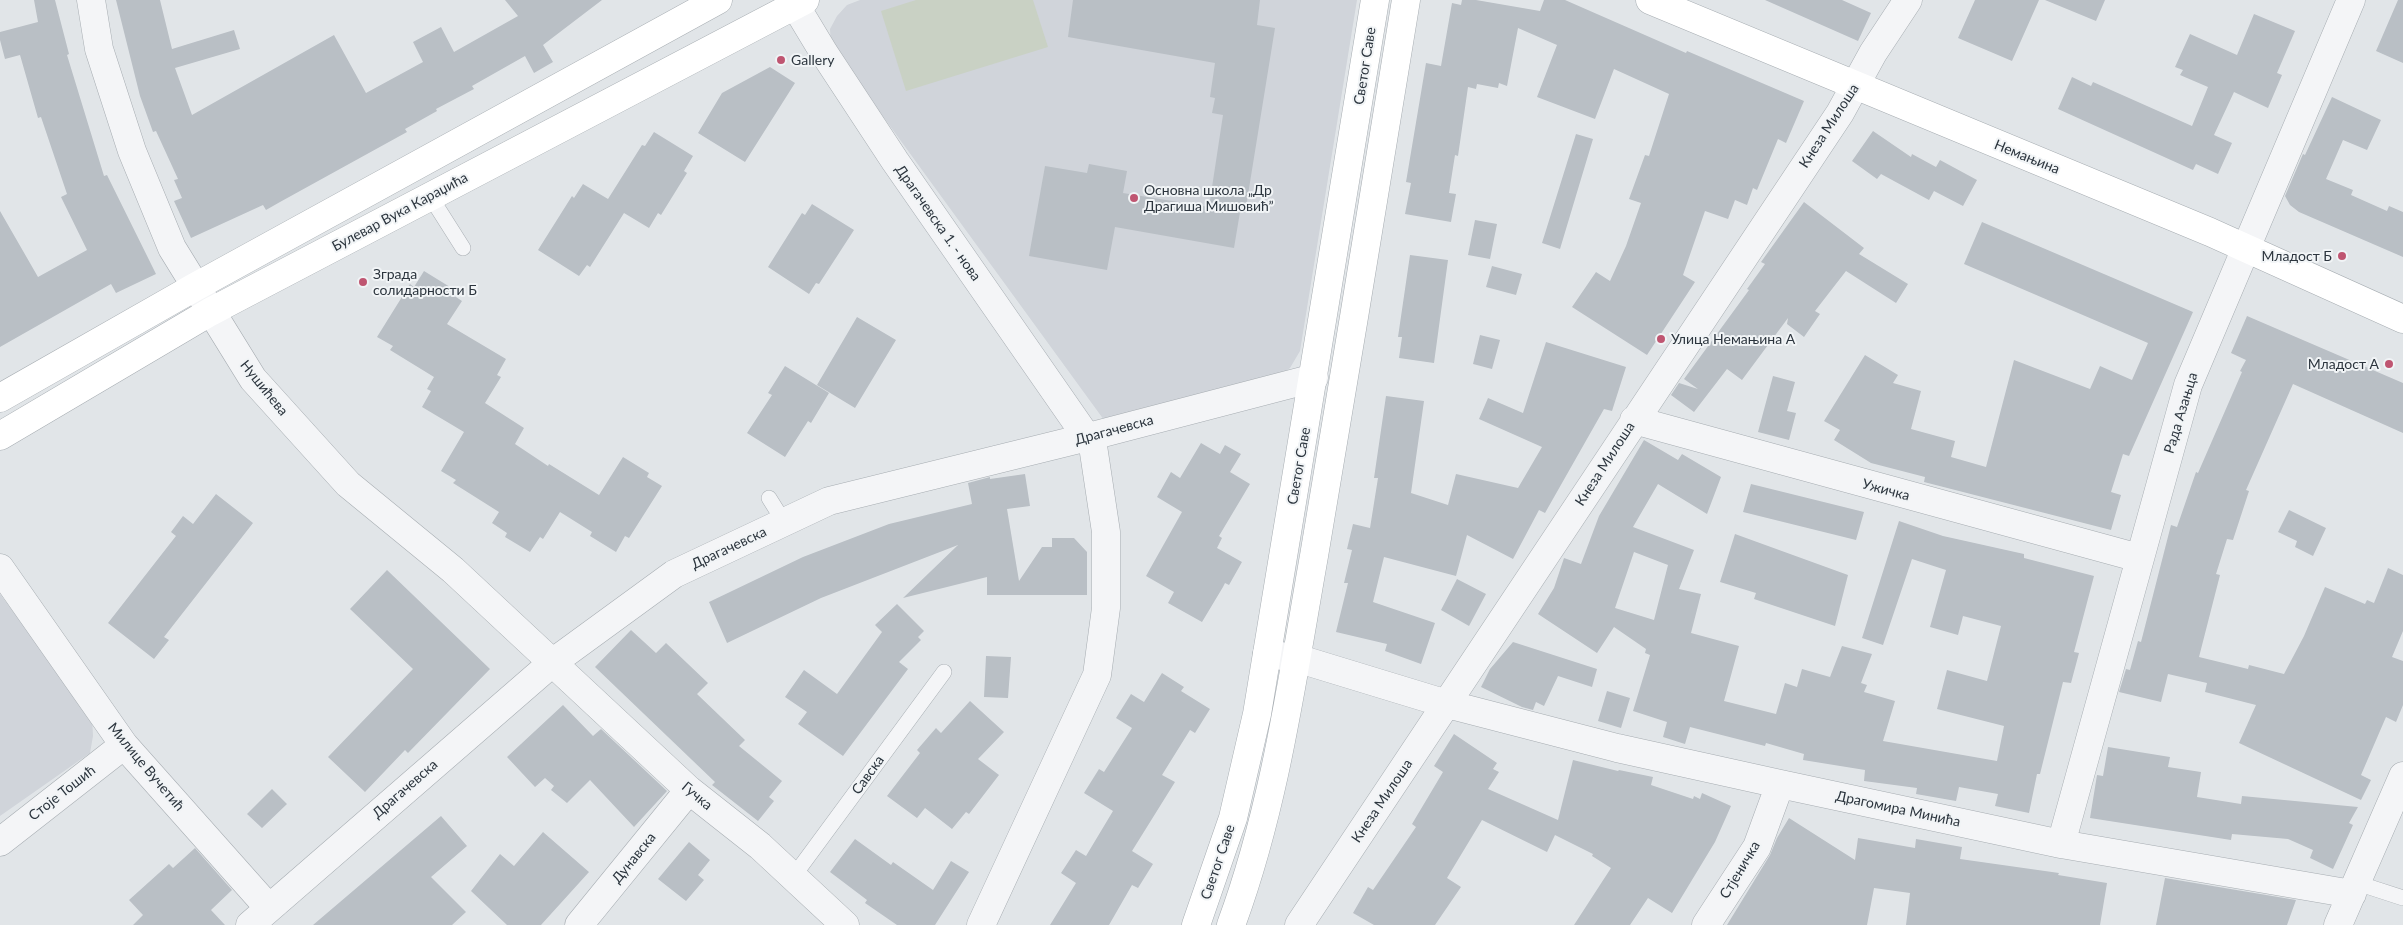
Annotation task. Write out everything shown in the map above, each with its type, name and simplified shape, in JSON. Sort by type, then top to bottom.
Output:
[{"type":"street","name":"Нушићева","points":[[91,0],[99,49],[132,151],[172,248],[253,379],[348,484],[453,570],[552,663]]},
{"type":"street","points":[[0,398],[195,287],[718,0]]},
{"type":"street","name":"Светог Саве","points":[[1196,925],[1233,818],[1257,714],[1375,0]]},
{"type":"street","points":[[1231,925],[1264,824],[1296,658],[1335,435],[1406,0]]},
{"type":"street","name":"Немањина","points":[[1650,0],[2244,248],[2403,319]]},
{"type":"street","name":"Кнеза Милоша","points":[[1299,925],[1856,86],[1873,53],[1908,0]]},
{"type":"street","name":"Рада Азањца","points":[[2061,844],[2188,385],[2244,248],[2351,0]]},
{"type":"street","name":"Булевар Вука Караџића","points":[[0,436],[210,312],[797,1]]},
{"type":"street","name":"Драгачевска 1. - нова","points":[[797,1],[824,53],[895,161],[1093,446],[1106,532],[1106,608],[1097,675],[981,925]]},
{"type":"street","name":"Драгачевска","points":[[259,916],[552,663],[674,574],[829,501],[1088,437],[1314,378]]},
{"type":"street","name":"Ужичка","points":[[1634,420],[2139,558]]},
{"type":"street","name":"Милице Вучетић","points":[[0,568],[124,745],[259,916]]},
{"type":"street","name":"Драгомира Минића","points":[[1267,654],[1296,658],[1447,704],[1617,748],[1780,784],[2061,844],[2355,888]]},
{"type":"street","name":"Гучка","points":[[552,663],[689,790],[760,846],[845,925]]},
{"type":"street","name":"Стоје Тошић","points":[[0,842],[124,745]]},
{"type":"street","points":[[2338,925],[2403,776]]},
{"type":"street","name":"Стјеничка","points":[[1706,925],[1757,847],[1780,784]]},
{"type":"street","name":"Дунавска","points":[[579,925],[689,790]]},
{"type":"lane","points":[[430,196],[463,248]]},
{"type":"lane","points":[[769,498],[784,522]]},
{"type":"lane","name":"Савска","points":[[793,877],[944,672]]},
{"type":"lane","points":[[2355,888],[2403,898]]},
{"type":"shaded area","name":"Основна школа „Др Драгиша Мишовић”","points":[[860,0],[1357,0],[1300,351],[1290,368],[1277,378],[1104,420],[831,45],[830,29],[837,16],[847,5]]},
{"type":"shaded area","points":[[916,0],[1033,0],[1048,47],[906,91],[881,11]]},
{"type":"shaded area","points":[[0,594],[92,717],[93,736],[90,753],[0,816]]},
{"type":"building","points":[[34,0],[55,0],[69,54],[67,55],[104,176],[107,175],[156,274],[116,293],[111,284],[0,347],[0,211],[38,277],[87,250],[61,197],[67,194],[41,117],[38,118],[20,55],[5,59],[0,40],[0,32],[38,22]]},
{"type":"building","points":[[116,0],[160,0],[172,49],[234,30],[240,49],[175,68],[192,115],[334,35],[366,93],[423,62],[413,42],[441,27],[454,52],[518,16],[505,0],[602,0],[543,45],[553,62],[534,73],[525,56],[472,86],[474,89],[436,109],[437,111],[405,129],[407,132],[266,210],[263,205],[191,238],[174,201],[182,198],[174,180],[178,179],[156,131],[153,132],[140,96]]},
{"type":"building","points":[[1073,0],[1260,0],[1257,25],[1275,28],[1245,213],[1240,212],[1234,248],[1115,227],[1107,270],[1029,256],[1045,166],[1087,173],[1089,164],[1127,171],[1123,193],[1209,207],[1223,115],[1212,113],[1215,98],[1210,97],[1215,63],[1068,37]]},
{"type":"building","points":[[1462,0],[1476,0],[1540,11],[1544,0],[1565,0],[1686,53],[1687,51],[1804,101],[1786,143],[1778,139],[1757,190],[1753,188],[1747,205],[1735,200],[1728,219],[1705,211],[1683,275],[1695,282],[1647,355],[1572,307],[1596,272],[1610,281],[1626,246],[1641,203],[1629,199],[1645,155],[1649,156],[1669,94],[1614,69],[1595,119],[1537,97],[1557,45],[1518,28],[1507,86],[1499,83],[1498,88],[1477,84],[1476,89],[1468,87],[1458,156],[1455,155],[1449,193],[1456,194],[1451,222],[1405,214],[1411,183],[1406,182],[1426,63],[1441,66],[1452,3],[1461,5]]},
{"type":"building","points":[[1765,0],[1842,0],[1871,13],[1858,41]]},
{"type":"building","points":[[1975,0],[2039,0],[2012,61],[1958,38]]},
{"type":"building","points":[[2045,0],[2105,0],[2096,21]]},
{"type":"building","points":[[2398,0],[2403,0],[2403,63],[2376,51]]},
{"type":"building","points":[[2254,14],[2295,31],[2277,73],[2282,75],[2268,108],[2234,92],[2214,135],[2232,143],[2218,174],[2196,164],[2193,170],[2058,109],[2072,77],[2091,86],[2093,82],[2192,126],[2208,87],[2180,75],[2183,70],[2175,67],[2190,34],[2237,55]]},
{"type":"building","points":[[770,67],[795,83],[745,162],[698,133],[722,93]]},
{"type":"building","points":[[2332,97],[2381,120],[2367,150],[2343,140],[2326,179],[2353,190],[2351,195],[2387,211],[2389,206],[2403,212],[2403,257],[2299,212],[2290,205],[2285,196],[2303,154],[2305,155]]},
{"type":"building","points":[[1873,131],[1911,157],[1912,154],[1936,167],[1940,160],[1977,180],[1963,206],[1934,191],[1929,200],[1881,174],[1877,179],[1852,161]]},
{"type":"building","points":[[654,132],[693,156],[684,171],[687,173],[661,215],[658,213],[649,228],[624,213],[590,267],[587,265],[579,276],[538,250],[572,196],[574,198],[583,184],[608,199],[642,145],[645,146]]},
{"type":"building","points":[[1576,134],[1593,139],[1560,249],[1542,243]]},
{"type":"building","points":[[1804,202],[1864,248],[1859,254],[1908,284],[1896,303],[1846,271],[1815,311],[1820,314],[1804,337],[1787,324],[1788,318],[1742,380],[1727,369],[1694,412],[1671,395],[1679,383],[1698,389],[1684,379],[1749,290],[1747,289],[1765,264],[1761,262]]},
{"type":"building","points":[[812,204],[854,230],[819,284],[816,283],[809,294],[768,267],[802,213],[805,215]]},
{"type":"building","points":[[1475,220],[1497,224],[1490,259],[1468,255]]},
{"type":"building","points":[[1982,222],[2193,312],[2129,456],[2123,454],[2111,492],[2121,495],[2111,530],[1924,482],[1925,477],[1871,463],[1834,440],[1840,430],[1824,421],[1865,355],[1898,375],[1893,383],[1921,391],[1911,429],[1955,441],[1951,457],[1986,467],[2014,360],[2090,389],[2100,366],[2132,380],[2148,343],[1964,264]]},
{"type":"building","points":[[1410,255],[1448,260],[1434,363],[1399,358],[1402,337],[1398,337]]},
{"type":"building","points":[[1492,266],[1522,274],[1516,295],[1486,287]]},
{"type":"building","points":[[424,271],[450,287],[447,291],[462,301],[447,324],[506,359],[497,375],[501,377],[485,403],[524,428],[515,444],[548,466],[549,464],[599,495],[623,457],[649,473],[647,477],[662,486],[629,538],[625,536],[616,552],[590,536],[592,532],[560,512],[543,539],[540,537],[530,552],[505,537],[507,533],[492,523],[499,512],[453,483],[456,480],[441,471],[464,432],[422,407],[431,391],[427,389],[434,377],[390,350],[393,346],[377,337],[410,284],[414,287]]},
{"type":"building","points":[[2247,316],[2403,383],[2403,433],[2293,384],[2246,490],[2249,491],[2233,540],[2227,539],[2216,574],[2220,575],[2199,657],[2248,669],[2249,665],[2284,674],[2304,636],[2325,587],[2365,604],[2367,600],[2374,603],[2388,568],[2403,575],[2403,631],[2392,657],[2403,661],[2403,705],[2396,722],[2386,717],[2361,775],[2371,780],[2361,800],[2239,743],[2256,705],[2205,692],[2207,683],[2168,674],[2161,702],[2119,692],[2126,669],[2130,670],[2138,641],[2141,642],[2171,525],[2177,527],[2196,472],[2198,473],[2242,372],[2240,371],[2246,360],[2231,353]]},
{"type":"building","points":[[857,317],[896,340],[855,408],[817,385]]},
{"type":"building","points":[[1480,335],[1500,340],[1492,369],[1473,364]]},
{"type":"building","points":[[1546,342],[1626,367],[1612,411],[1604,409],[1545,513],[1539,510],[1513,559],[1467,535],[1456,576],[1384,557],[1373,602],[1435,623],[1421,664],[1385,651],[1387,644],[1336,632],[1348,583],[1344,583],[1352,550],[1347,549],[1353,524],[1370,528],[1378,478],[1374,478],[1386,396],[1424,401],[1411,493],[1448,505],[1456,474],[1518,488],[1542,447],[1479,419],[1488,398],[1523,413]]},
{"type":"building","points":[[785,366],[829,393],[811,423],[808,421],[785,457],[747,433],[772,395],[768,393]]},
{"type":"building","points":[[1773,376],[1795,382],[1787,411],[1796,413],[1789,440],[1758,432]]},
{"type":"building","points":[[1644,440],[1678,460],[1682,454],[1721,477],[1707,514],[1658,484],[1633,527],[1694,550],[1679,589],[1701,594],[1691,633],[1739,646],[1724,701],[1776,714],[1785,683],[1797,687],[1802,669],[1830,677],[1842,646],[1872,654],[1861,683],[1867,685],[1864,692],[1895,701],[1883,741],[1997,761],[2004,726],[1937,709],[1947,670],[1987,681],[2001,626],[1963,616],[1958,635],[1930,627],[1946,570],[1912,559],[1883,645],[1862,638],[1899,521],[1943,536],[2024,554],[2024,558],[2094,576],[2074,652],[2079,653],[2071,683],[2063,682],[2040,774],[2037,774],[2029,813],[1995,806],[1998,794],[1959,787],[1956,801],[1916,794],[1917,788],[1864,781],[1865,770],[1803,760],[1804,754],[1766,743],[1765,746],[1690,727],[1685,744],[1663,737],[1667,722],[1633,711],[1650,655],[1645,653],[1646,649],[1614,627],[1597,653],[1538,614],[1554,588],[1564,558],[1581,564],[1599,516]],"holes":[[[1634,552],[1668,565],[1654,620],[1615,608]]]},
{"type":"building","points":[[1201,443],[1220,454],[1225,445],[1241,454],[1230,472],[1250,484],[1219,536],[1222,538],[1217,548],[1242,562],[1229,585],[1225,583],[1202,622],[1168,603],[1174,592],[1146,576],[1182,512],[1157,497],[1171,472],[1180,478]]},
{"type":"building","points":[[1025,474],[1030,506],[1007,509],[1019,581],[1042,547],[1052,547],[1052,538],[1074,538],[1087,552],[1087,595],[987,595],[987,577],[903,598],[958,545],[821,598],[727,643],[709,602],[803,557],[889,524],[972,504],[968,483],[990,477],[990,479]]},
{"type":"building","points":[[1751,484],[1864,512],[1856,540],[1743,512]]},
{"type":"building","points":[[216,494],[253,523],[164,637],[169,640],[154,659],[108,623],[176,536],[171,532],[183,516],[193,524]]},
{"type":"building","points":[[2289,510],[2326,528],[2313,556],[2295,547],[2297,541],[2278,532]]},
{"type":"building","points":[[1735,534],[1848,575],[1835,626],[1754,599],[1756,593],[1720,582]]},
{"type":"building","points":[[387,570],[490,669],[408,753],[405,750],[365,792],[328,757],[413,669],[350,609]]},
{"type":"building","points":[[1457,579],[1486,594],[1469,626],[1441,610]]},
{"type":"building","points":[[897,604],[924,631],[918,637],[921,640],[899,662],[908,669],[843,756],[798,724],[807,712],[785,697],[804,670],[837,694],[882,632],[875,625]]},
{"type":"building","points":[[631,630],[656,653],[666,643],[708,683],[697,694],[745,740],[739,746],[782,781],[769,797],[774,801],[758,821],[712,785],[715,782],[595,667]]},
{"type":"building","points":[[1513,642],[1597,669],[1592,687],[1558,676],[1544,706],[1536,702],[1533,710],[1522,707],[1481,687],[1490,669]]},
{"type":"building","points":[[986,656],[1011,657],[1008,698],[984,697]]},
{"type":"building","points":[[1162,673],[1184,687],[1181,691],[1210,709],[1195,733],[1190,730],[1162,775],[1175,782],[1132,851],[1153,864],[1138,888],[1132,885],[1109,925],[1050,925],[1076,883],[1061,873],[1076,850],[1086,856],[1113,811],[1084,793],[1099,769],[1104,772],[1132,728],[1116,718],[1131,694],[1144,702]]},
{"type":"building","points":[[1607,691],[1630,698],[1621,728],[1598,721]]},
{"type":"building","points":[[970,701],[1004,732],[978,759],[999,775],[969,814],[966,812],[952,829],[925,808],[917,818],[887,796],[920,753],[917,750],[936,728],[941,733]]},
{"type":"building","points":[[563,705],[593,736],[601,729],[667,791],[634,827],[590,780],[567,803],[551,790],[554,786],[545,778],[535,787],[507,757]]},
{"type":"building","points":[[1454,734],[1497,763],[1493,769],[1499,772],[1488,789],[1558,820],[1573,760],[1653,777],[1651,785],[1693,799],[1694,796],[1700,799],[1702,793],[1731,806],[1715,842],[1672,913],[1648,898],[1630,925],[1574,925],[1611,868],[1592,856],[1593,854],[1555,835],[1547,852],[1482,820],[1447,878],[1461,887],[1435,925],[1374,925],[1353,913],[1368,887],[1373,890],[1416,827],[1412,824],[1443,772],[1434,766]]},
{"type":"building","points":[[2108,747],[2170,757],[2168,767],[2201,772],[2197,797],[2241,804],[2242,796],[2358,807],[2349,823],[2353,825],[2333,869],[2310,858],[2313,850],[2288,839],[2232,834],[2231,840],[2090,818],[2097,775],[2103,776]]},
{"type":"building","points":[[272,789],[287,804],[262,828],[247,814]]},
{"type":"building","points":[[441,816],[467,846],[431,877],[466,912],[452,925],[313,925]]},
{"type":"building","points":[[1789,818],[1855,860],[1858,838],[1915,848],[1916,839],[1962,847],[1960,859],[2059,873],[2058,875],[2107,883],[2100,925],[1906,925],[1910,893],[1874,888],[1867,925],[1727,925],[1770,855],[1777,838]]},
{"type":"building","points":[[543,832],[589,872],[541,925],[507,925],[471,891],[500,854],[514,866]]},
{"type":"building","points":[[855,839],[891,865],[893,862],[933,890],[951,861],[969,872],[935,925],[897,925],[865,903],[867,900],[830,872]]},
{"type":"building","points":[[689,842],[710,860],[698,875],[704,880],[686,901],[658,879]]},
{"type":"building","points":[[195,848],[232,890],[211,910],[225,925],[133,925],[143,915],[129,900],[169,864],[173,868]]},
{"type":"building","points":[[2165,878],[2296,900],[2287,925],[2156,925]]},
{"type":"place","name":"Gallery","points":[[781,60]]},
{"type":"place","name":"Основна школа „Др Драгиша Мишовић”","points":[[1134,198]]},
{"type":"place","name":"Младост Б","points":[[2342,256]]},
{"type":"place","name":"Зграда солидарности Б","points":[[363,282]]},
{"type":"place","name":"Улица Немањина А","points":[[1661,339]]},
{"type":"place","name":"Младост А","points":[[2389,364]]}]
